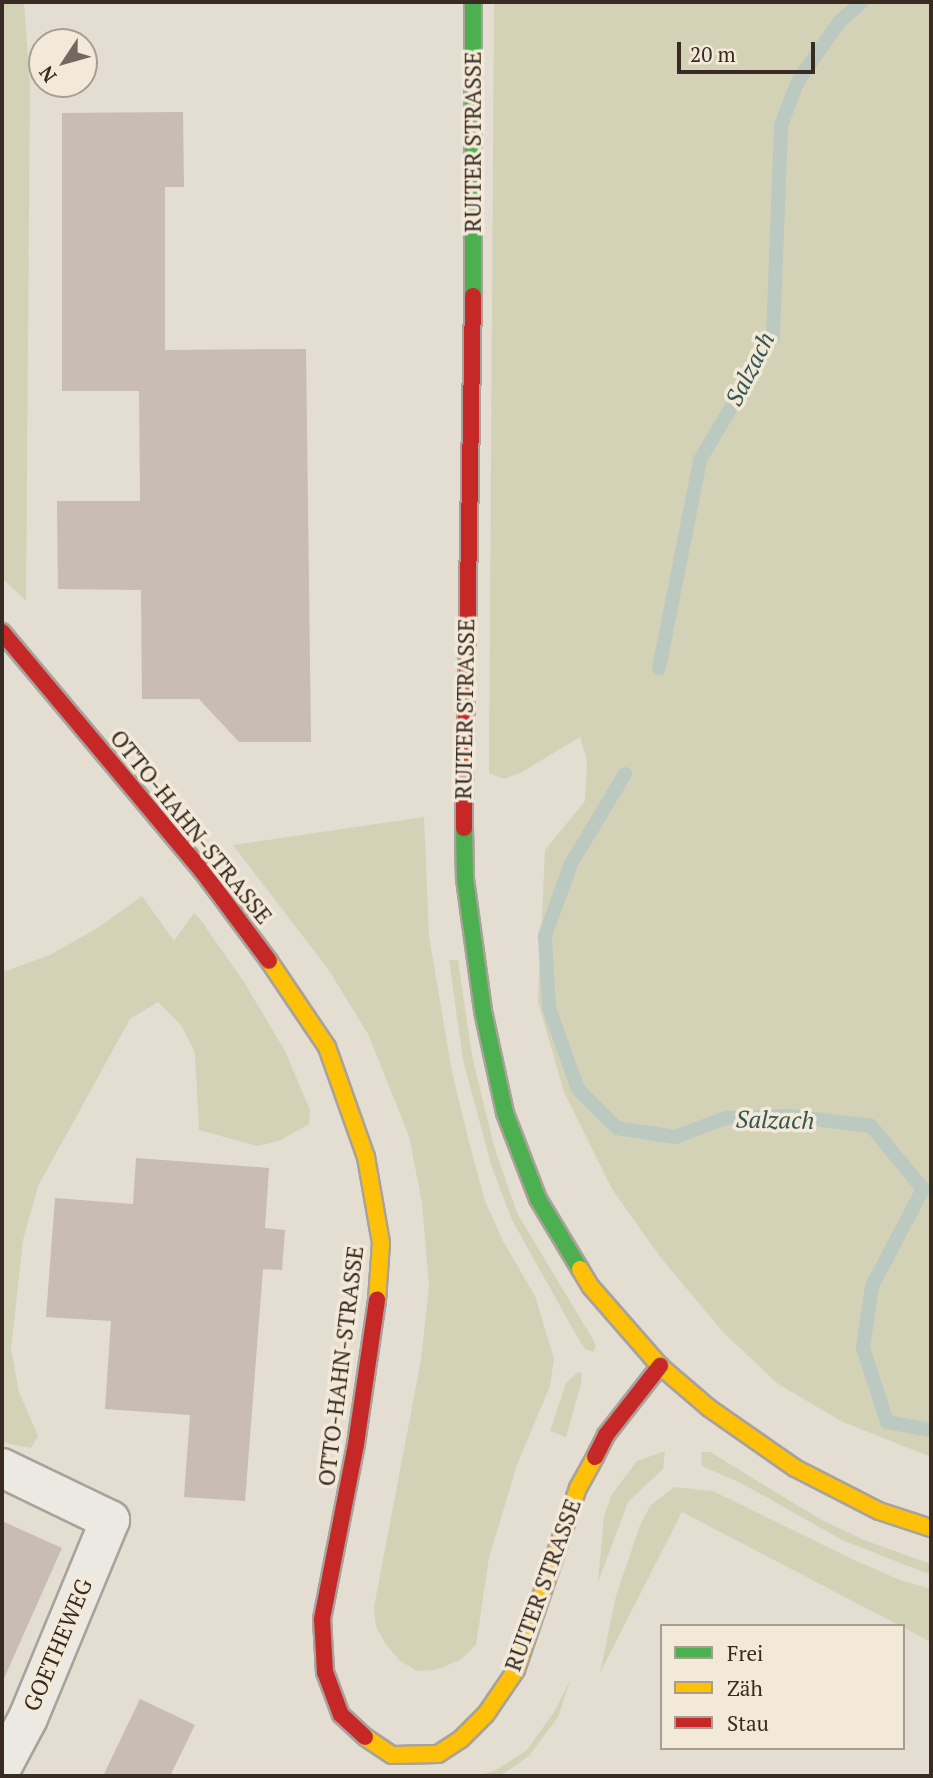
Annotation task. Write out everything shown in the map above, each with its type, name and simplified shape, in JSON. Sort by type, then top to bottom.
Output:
[{"type":"street","name":"RUITER STRASSE","points":[[473,2],[474,218],[463,809],[465,879],[482,1011],[505,1113],[538,1199],[591,1287],[660,1366],[709,1408],[794,1468],[878,1511],[931,1528]]},
{"type":"street","name":"OTTO-HAHN-STRASSE","points":[[2,632],[202,871],[327,1047],[366,1157],[376,1201],[381,1243],[380,1279],[356,1444],[322,1619],[322,1648],[325,1672],[341,1715],[366,1738],[409,1767]]},
{"type":"street","name":"RUITER STRASSE","points":[[409,1767],[438,1754],[461,1739],[485,1714],[516,1671],[578,1488],[606,1435],[660,1366]]},
{"type":"street","name":"GOETHEWEG","points":[[2,1468],[110,1520],[28,1718],[2,1767]]},
{"type":"shaded area","points":[[2,2],[24,2],[30,98],[26,601],[2,578]]},
{"type":"shaded area","points":[[494,2],[931,2],[931,1457],[843,1422],[778,1384],[724,1333],[661,1258],[612,1189],[564,1092],[538,1002],[545,850],[585,801],[587,761],[580,737],[522,772],[504,779],[489,773]]},
{"type":"shaded area","points":[[424,817],[429,936],[452,1072],[485,1201],[503,1241],[535,1296],[554,1359],[550,1386],[517,1465],[489,1558],[476,1645],[460,1660],[436,1670],[417,1671],[400,1661],[385,1643],[376,1627],[374,1607],[421,1360],[429,1286],[422,1203],[409,1136],[368,1034],[328,969],[233,845]]},
{"type":"shaded area","points":[[142,896],[174,941],[194,913],[200,919],[244,982],[285,1051],[310,1110],[309,1124],[279,1141],[257,1146],[199,1130],[195,1053],[181,1025],[158,1002],[130,1019],[38,1186],[23,1240],[11,1349],[19,1392],[38,1436],[31,1448],[10,1444],[2,1441],[2,968],[6,971],[50,955],[96,929]]},
{"type":"shaded area","points":[[449,960],[458,960],[472,1056],[494,1146],[517,1213],[591,1336],[596,1346],[593,1352],[585,1349],[575,1333],[512,1220],[492,1168],[463,1060]]},
{"type":"shaded area","points":[[578,1372],[582,1373],[581,1384],[566,1437],[550,1431],[566,1383]]},
{"type":"shaded area","points":[[665,1451],[663,1469],[628,1502],[598,1582],[604,1516],[612,1494],[637,1461]]},
{"type":"shaded area","points":[[701,1452],[710,1452],[820,1519],[864,1540],[931,1564],[931,1575],[842,1540],[741,1483],[702,1466]]},
{"type":"shaded area","points":[[674,1487],[713,1491],[852,1559],[900,1580],[931,1589],[931,1642],[905,1628],[905,1624],[897,1624],[682,1512],[600,1673],[616,1596],[640,1525],[650,1506]]},
{"type":"shaded area","points":[[570,1681],[558,1717],[529,1756],[500,1776],[478,1776],[496,1770],[527,1750],[554,1712]]},
{"type":"building","points":[[183,112],[184,187],[165,187],[165,350],[306,349],[311,742],[239,742],[199,699],[142,699],[141,590],[58,589],[57,501],[140,501],[139,391],[62,391],[62,113]]},
{"type":"building","points":[[136,1158],[269,1168],[265,1228],[285,1230],[282,1270],[263,1269],[245,1501],[184,1497],[190,1415],[105,1409],[111,1321],[46,1317],[55,1198],[133,1204]]},
{"type":"building","points":[[2,1521],[62,1548],[2,1683]]},
{"type":"building","points":[[140,1699],[195,1725],[170,1776],[103,1776]]},
{"type":"waterway","name":"Salzach","points":[[659,668],[700,460],[773,336],[781,125],[798,81],[839,22],[862,2]]},
{"type":"waterway","name":"Salzach","points":[[625,774],[571,864],[545,936],[549,1008],[578,1089],[617,1128],[675,1137],[726,1118],[790,1116],[871,1126],[923,1189],[872,1286],[863,1348],[887,1422],[931,1430]]},
{"type":"traffic: fast","points":[[473,2],[473,296]]},
{"type":"traffic: fast","points":[[464,828],[465,879],[483,1011],[505,1113],[538,1199],[580,1269]]},
{"type":"traffic: slow","points":[[269,961],[327,1047],[366,1157],[381,1243],[377,1300]]},
{"type":"traffic: slow","points":[[580,1269],[591,1287],[660,1366],[709,1408],[795,1468],[879,1511],[931,1528]]},
{"type":"traffic: slow","points":[[365,1737],[392,1755],[438,1754],[461,1739],[486,1714],[516,1670],[578,1488],[595,1457]]},
{"type":"traffic: jam","points":[[464,828],[473,296]]},
{"type":"traffic: jam","points":[[2,632],[202,871],[269,961]]},
{"type":"traffic: jam","points":[[365,1737],[341,1715],[325,1672],[322,1619],[356,1444],[377,1300]]},
{"type":"traffic: jam","points":[[595,1457],[606,1435],[660,1366]]}]
